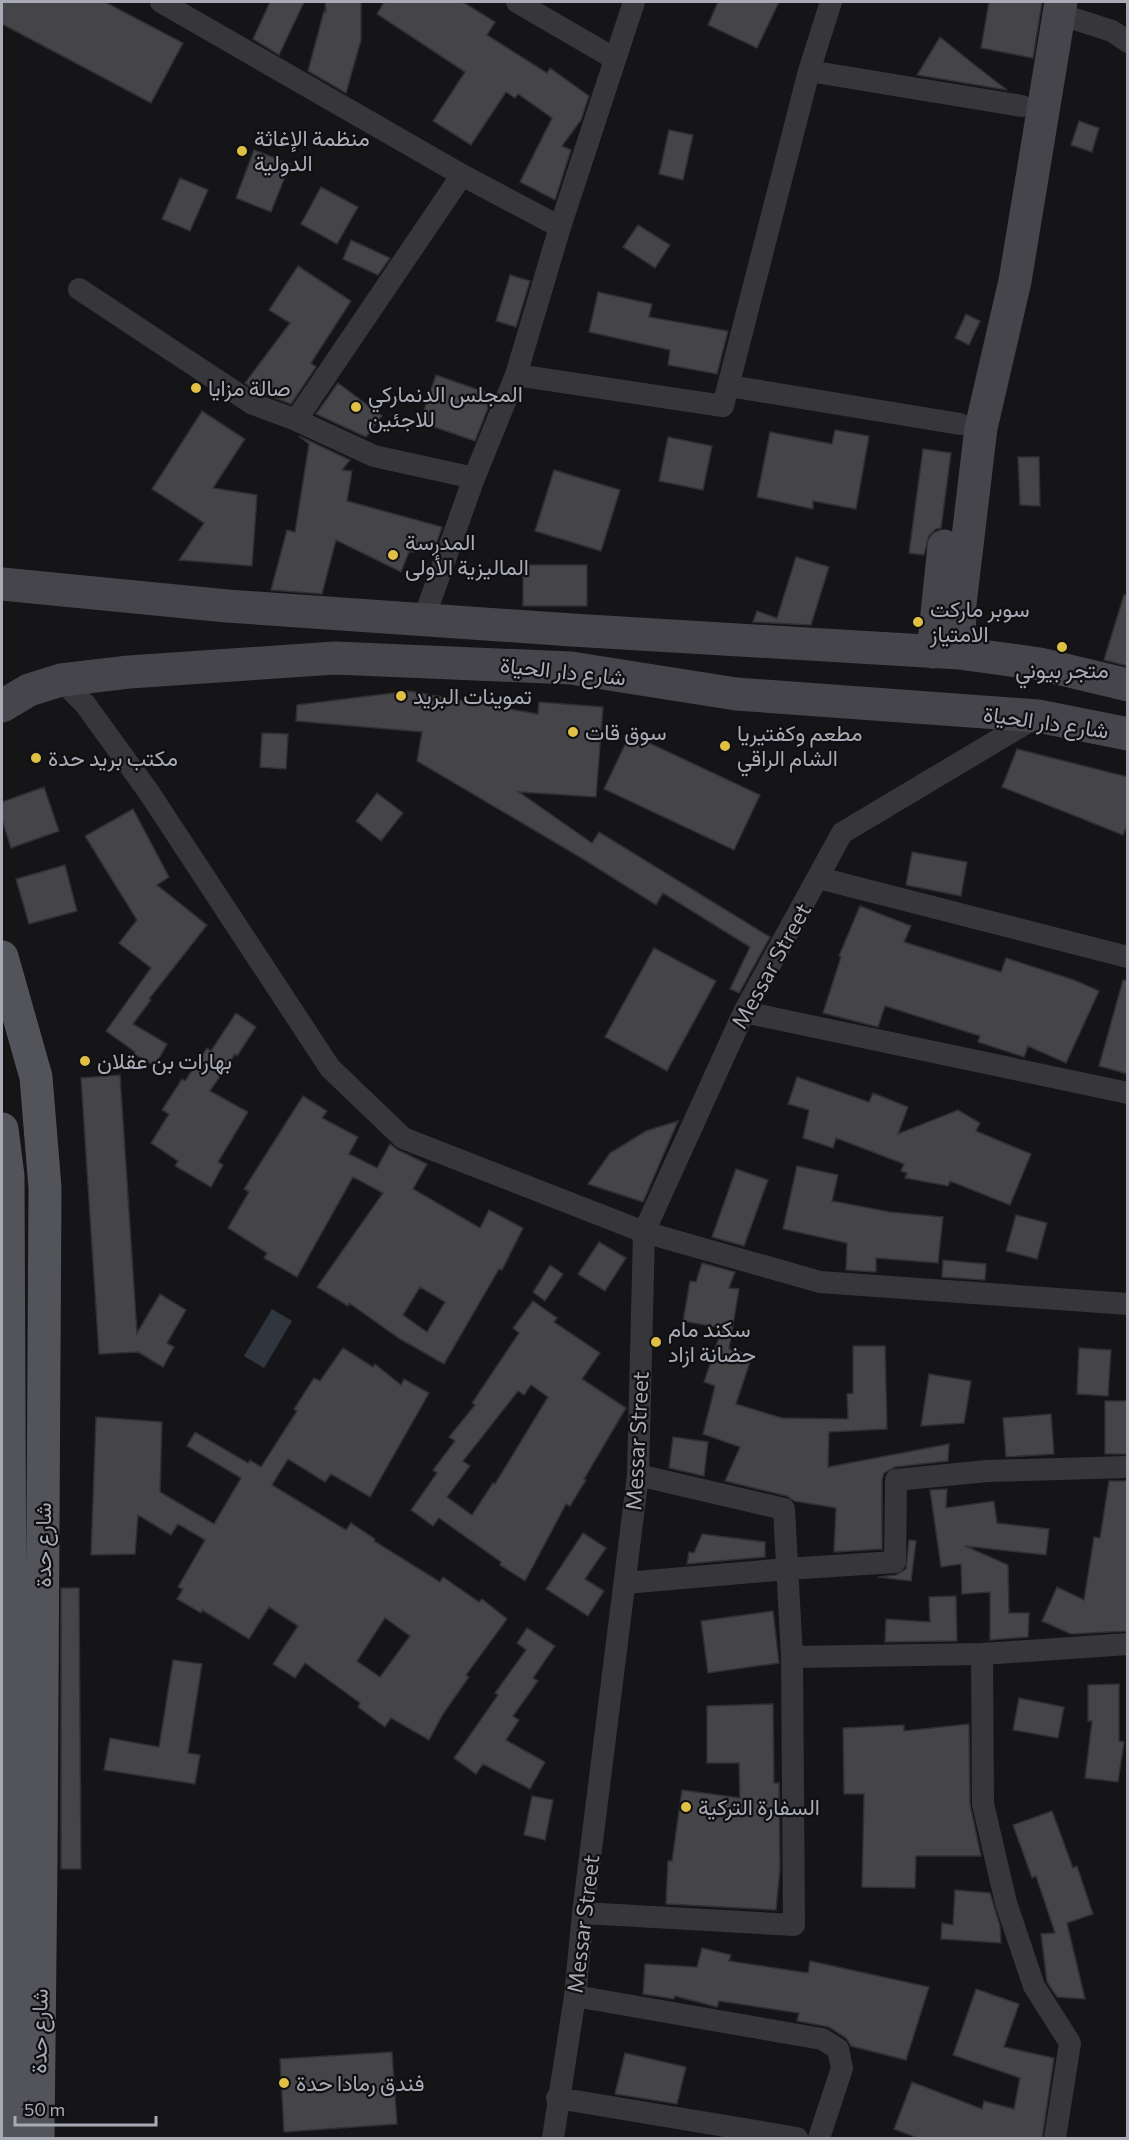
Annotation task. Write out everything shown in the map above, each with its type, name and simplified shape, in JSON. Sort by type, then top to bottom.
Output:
[{"type":"main road","points":[[946,653],[937,601],[960,424],[994,278],[1022,106],[1054,6]]},
{"type":"main road","points":[[946,653],[960,604],[981,428],[1015,281],[1054,6]]},
{"type":"main road","name":"شارع دار الحياة","points":[[2,584],[227,606],[946,653],[1040,664],[1128,685]]},
{"type":"main road","points":[[571,668],[572,630]]},
{"type":"main road","name":"شارع دار الحياة","points":[[2,706],[29,690],[61,680],[129,672],[334,658],[571,668],[736,694],[1038,716],[1128,734]]},
{"type":"main road","name":"شارع حدة","points":[[2,957],[36,1077],[45,1188],[8,2139]]},
{"type":"main road","name":"شارع حدة","points":[[2,1129],[8,1176],[4,1268],[18,1860],[38,2139]]},
{"type":"street","points":[[161,2],[462,174],[560,227]]},
{"type":"street","points":[[517,2],[615,59]]},
{"type":"street","points":[[424,618],[474,478],[516,375],[560,227],[634,2]]},
{"type":"street","points":[[516,375],[723,406],[809,71],[831,2]]},
{"type":"street","points":[[1054,6],[1112,31],[1128,42]]},
{"type":"street","points":[[809,71],[1022,106]]},
{"type":"street","points":[[296,420],[462,174]]},
{"type":"street","points":[[79,289],[253,404],[296,420],[374,456],[474,478]]},
{"type":"street","points":[[729,386],[960,424]]},
{"type":"street","points":[[61,680],[85,704],[148,791],[330,1068],[403,1138],[644,1232],[820,1282],[1128,1304]]},
{"type":"street","name":"Messar Street","points":[[553,2139],[575,1996],[583,1912],[638,1475],[644,1232],[744,1012],[842,833],[1038,716]]},
{"type":"street","points":[[819,878],[1128,957]]},
{"type":"street","points":[[744,1012],[1128,1094]]},
{"type":"street","points":[[625,1583],[895,1562],[896,1480],[987,1471],[1128,1467]]},
{"type":"street","points":[[583,1912],[794,1925],[792,1657],[784,1509],[638,1475]]},
{"type":"street","points":[[792,1657],[982,1654],[1128,1644]]},
{"type":"street","points":[[982,1654],[983,1804],[1006,1903],[1034,1986],[1070,2043],[1055,2139]]},
{"type":"street","points":[[575,1996],[822,2039],[838,2049],[842,2068],[819,2139]]},
{"type":"street","points":[[558,2098],[796,2139]]},
{"type":"shaded area","points":[[272,1309],[292,1321],[264,1368],[244,1356]]},
{"type":"building","points":[[2,2],[105,2],[183,43],[151,103],[2,24]]},
{"type":"building","points":[[270,2],[304,2],[279,55],[253,39]]},
{"type":"building","points":[[325,2],[361,2],[361,40],[346,93],[308,71],[324,11],[326,12]]},
{"type":"building","points":[[384,2],[463,2],[495,22],[487,35],[547,73],[550,68],[589,96],[581,120],[562,146],[571,150],[555,200],[520,182],[552,118],[518,94],[515,98],[506,92],[471,145],[433,121],[465,72],[377,14]]},
{"type":"building","points":[[718,2],[779,2],[757,48],[708,25]]},
{"type":"building","points":[[989,2],[1042,2],[1033,58],[981,48]]},
{"type":"building","points":[[940,37],[976,66],[1007,90],[917,75]]},
{"type":"building","points":[[1079,121],[1099,128],[1092,152],[1071,145]]},
{"type":"building","points":[[669,130],[693,135],[683,180],[659,174]]},
{"type":"building","points":[[254,150],[290,164],[271,212],[236,198]]},
{"type":"building","points":[[180,178],[208,190],[190,231],[162,219]]},
{"type":"building","points":[[321,187],[358,207],[337,244],[301,224]]},
{"type":"building","points":[[638,225],[670,245],[655,268],[623,247]]},
{"type":"building","points":[[351,240],[390,258],[378,275],[343,259]]},
{"type":"building","points":[[298,266],[351,301],[311,363],[316,367],[291,404],[259,392],[245,383],[290,323],[269,310]]},
{"type":"building","points":[[510,275],[530,281],[516,327],[496,321]]},
{"type":"building","points":[[598,292],[652,304],[649,317],[728,331],[717,374],[668,365],[670,350],[589,332]]},
{"type":"building","points":[[966,314],[980,321],[969,345],[955,338]]},
{"type":"building","points":[[436,375],[493,395],[475,441],[420,422]]},
{"type":"building","points":[[338,383],[382,416],[366,437],[316,414]]},
{"type":"building","points":[[202,411],[245,439],[213,488],[257,495],[252,566],[179,560],[204,523],[152,489]]},
{"type":"building","points":[[835,430],[869,436],[856,509],[813,501],[813,509],[757,497],[770,432],[832,444]]},
{"type":"building","points":[[299,436],[350,460],[342,470],[352,471],[347,501],[442,527],[434,550],[409,552],[401,572],[336,540],[322,594],[271,590],[287,530],[295,532],[309,444]]},
{"type":"building","points":[[668,437],[712,446],[703,490],[659,481]]},
{"type":"building","points":[[923,449],[951,453],[941,528],[936,529],[929,536],[924,555],[909,553]]},
{"type":"building","points":[[1018,457],[1039,457],[1040,506],[1020,505]]},
{"type":"building","points":[[554,470],[620,490],[601,551],[535,531]]},
{"type":"building","points":[[796,557],[829,567],[811,625],[753,622],[757,611],[777,618]]},
{"type":"building","points":[[523,565],[587,565],[587,606],[523,606]]},
{"type":"building","points":[[1124,595],[1128,596],[1128,666],[1104,660]]},
{"type":"building","points":[[409,691],[538,714],[539,702],[603,707],[596,797],[519,792],[592,843],[599,832],[770,937],[739,993],[730,989],[750,947],[663,893],[656,905],[417,761],[422,732],[296,721],[297,705]]},
{"type":"building","points":[[262,733],[288,734],[286,769],[260,767]]},
{"type":"building","points":[[630,734],[760,795],[734,850],[604,789]]},
{"type":"building","points":[[1017,749],[1128,777],[1128,823],[1123,835],[1002,787]]},
{"type":"building","points":[[44,787],[59,831],[11,848],[2,820],[2,802]]},
{"type":"building","points":[[377,793],[403,813],[381,841],[356,821]]},
{"type":"building","points":[[133,809],[169,877],[157,885],[207,925],[149,999],[151,1000],[133,1024],[167,1044],[155,1066],[134,1054],[135,1052],[106,1031],[151,968],[119,943],[137,920],[85,836]]},
{"type":"building","points":[[912,852],[967,862],[961,896],[906,885]]},
{"type":"building","points":[[65,865],[77,911],[29,924],[16,879]]},
{"type":"building","points":[[860,906],[911,926],[904,942],[1001,972],[1006,958],[1074,980],[1099,991],[1066,1063],[1028,1046],[1024,1057],[978,1042],[980,1036],[885,1006],[878,1027],[823,1013],[841,957],[839,956]]},
{"type":"building","points":[[654,948],[716,981],[667,1071],[605,1037]]},
{"type":"building","points":[[1123,980],[1128,981],[1128,1074],[1099,1066]]},
{"type":"building","points":[[236,1013],[256,1027],[210,1091],[248,1112],[218,1162],[223,1165],[211,1187],[175,1166],[178,1161],[151,1143],[169,1114],[162,1110],[182,1079],[185,1081],[207,1048],[211,1051]]},
{"type":"building","points":[[120,1075],[137,1333],[160,1294],[186,1310],[167,1343],[174,1347],[163,1367],[138,1352],[99,1354],[81,1078]]},
{"type":"building","points":[[797,1077],[869,1102],[873,1093],[908,1107],[898,1134],[958,1110],[980,1123],[976,1131],[1031,1154],[1010,1205],[950,1181],[948,1186],[905,1178],[907,1173],[901,1171],[904,1164],[836,1138],[833,1148],[803,1138],[809,1110],[788,1104]]},
{"type":"building","points":[[303,1096],[327,1111],[322,1118],[358,1137],[349,1154],[377,1168],[390,1144],[427,1164],[413,1189],[480,1228],[489,1210],[523,1228],[502,1270],[499,1269],[444,1364],[400,1339],[349,1303],[348,1306],[317,1287],[383,1193],[353,1177],[297,1277],[264,1258],[267,1253],[228,1228],[249,1192],[244,1189]],"holes":[[[420,1287],[445,1302],[427,1332],[403,1315]]]},
{"type":"building","points":[[678,1121],[643,1202],[588,1184],[610,1153],[646,1131]]},
{"type":"building","points":[[797,1166],[838,1175],[832,1201],[890,1212],[943,1217],[938,1263],[876,1258],[876,1272],[846,1270],[847,1243],[783,1229]]},
{"type":"building","points":[[736,1169],[768,1180],[744,1246],[712,1237]]},
{"type":"building","points":[[1016,1215],[1047,1223],[1037,1259],[1006,1251]]},
{"type":"building","points":[[599,1242],[626,1258],[605,1291],[578,1274]]},
{"type":"building","points":[[943,1260],[986,1264],[985,1280],[942,1277]]},
{"type":"building","points":[[702,1263],[735,1272],[729,1288],[739,1289],[729,1349],[752,1356],[736,1404],[782,1418],[848,1419],[847,1394],[853,1393],[853,1346],[885,1346],[887,1429],[829,1432],[828,1467],[949,1444],[948,1461],[895,1467],[884,1473],[882,1480],[882,1549],[834,1552],[836,1508],[794,1501],[787,1496],[725,1481],[740,1447],[703,1434],[715,1386],[704,1382],[722,1328],[683,1321],[690,1281],[696,1282]]},
{"type":"building","points":[[550,1265],[563,1274],[545,1301],[533,1292]]},
{"type":"building","points":[[533,1301],[557,1318],[554,1322],[600,1353],[582,1379],[626,1408],[570,1506],[566,1504],[525,1581],[500,1565],[501,1562],[439,1518],[433,1526],[411,1510],[437,1473],[433,1470],[455,1441],[449,1437],[475,1405],[472,1403],[519,1333],[513,1328]],"holes":[[[531,1385],[548,1397],[495,1484],[493,1483],[472,1515],[447,1497],[470,1466],[463,1461],[518,1391],[524,1395]]]},
{"type":"building","points":[[343,1348],[373,1367],[375,1364],[401,1385],[404,1379],[429,1393],[370,1497],[331,1474],[325,1482],[288,1459],[272,1485],[346,1530],[351,1523],[375,1539],[374,1541],[440,1582],[443,1577],[479,1602],[482,1599],[507,1619],[466,1675],[469,1677],[443,1714],[429,1740],[391,1718],[385,1727],[358,1707],[360,1703],[305,1663],[295,1678],[273,1664],[298,1626],[269,1607],[249,1639],[202,1610],[201,1613],[177,1599],[183,1589],[178,1587],[205,1540],[178,1524],[171,1535],[138,1515],[135,1554],[91,1555],[96,1417],[162,1422],[160,1492],[214,1524],[241,1478],[187,1446],[195,1432],[248,1463],[250,1460],[261,1467],[297,1411],[294,1409],[314,1378],[320,1381]],"holes":[[[385,1618],[410,1636],[380,1677],[357,1661]]]},
{"type":"building","points":[[1079,1348],[1111,1350],[1108,1396],[1077,1394]]},
{"type":"building","points":[[929,1374],[971,1381],[964,1423],[921,1426]]},
{"type":"building","points":[[1105,1401],[1128,1401],[1128,1454],[1105,1454]]},
{"type":"building","points":[[1051,1414],[1054,1454],[1006,1457],[1003,1418]]},
{"type":"building","points":[[673,1437],[708,1442],[704,1476],[669,1468]]},
{"type":"building","points":[[1109,1481],[1128,1481],[1128,1631],[1071,1634],[1042,1621],[1057,1587],[1084,1600],[1094,1537],[1100,1538]]},
{"type":"building","points":[[947,1489],[946,1508],[994,1501],[997,1523],[1049,1529],[1046,1555],[965,1546],[1008,1565],[1009,1613],[1029,1613],[1028,1637],[990,1640],[990,1592],[962,1594],[961,1564],[941,1567],[930,1490]]},
{"type":"building","points":[[583,1533],[606,1548],[585,1579],[604,1591],[588,1616],[546,1589]]},
{"type":"building","points":[[702,1534],[765,1542],[765,1557],[687,1564],[689,1552],[694,1553]]},
{"type":"building","points":[[909,1540],[916,1541],[911,1581],[878,1577],[896,1575],[906,1569]]},
{"type":"building","points":[[61,1588],[79,1588],[81,1869],[61,1869]]},
{"type":"building","points":[[956,1596],[957,1641],[885,1642],[886,1619],[930,1622],[929,1597]]},
{"type":"building","points":[[773,1611],[779,1663],[708,1673],[701,1621]]},
{"type":"building","points":[[527,1628],[555,1646],[533,1678],[538,1681],[513,1716],[519,1720],[506,1740],[545,1762],[530,1789],[483,1764],[476,1774],[454,1758],[498,1695],[495,1693],[526,1650],[517,1643]]},
{"type":"building","points":[[173,1660],[202,1664],[188,1753],[200,1755],[195,1784],[104,1770],[110,1738],[159,1747]]},
{"type":"building","points":[[1119,1684],[1119,1741],[1124,1742],[1118,1782],[1085,1778],[1092,1721],[1088,1721],[1088,1685]]},
{"type":"building","points":[[1019,1698],[1064,1707],[1058,1738],[1013,1730]]},
{"type":"building","points":[[773,1704],[774,1783],[779,1783],[780,1868],[776,1910],[666,1904],[668,1861],[672,1861],[682,1790],[740,1798],[739,1763],[707,1763],[707,1706]]},
{"type":"building","points":[[969,1724],[970,1804],[981,1856],[916,1856],[915,1888],[862,1887],[864,1794],[844,1794],[843,1728],[904,1725],[904,1731]]},
{"type":"building","points":[[532,1796],[553,1800],[545,1840],[524,1835]]},
{"type":"building","points":[[1052,1811],[1073,1868],[1077,1866],[1093,1914],[1067,1923],[1085,1999],[1057,1997],[1047,1982],[1041,1934],[1055,1933],[1036,1876],[1032,1878],[1013,1825]]},
{"type":"building","points":[[955,1890],[990,1893],[1000,1926],[1001,1943],[941,1939],[942,1923],[953,1925]]},
{"type":"building","points":[[702,1948],[731,1955],[729,1961],[808,1973],[810,1961],[929,1987],[906,2060],[851,2046],[846,2038],[829,2027],[797,2021],[799,2013],[719,2001],[717,2007],[675,1996],[674,1999],[643,1994],[645,1964],[697,1967]]},
{"type":"building","points":[[976,1989],[1019,2004],[1004,2047],[1054,2058],[1042,2139],[920,2139],[894,2129],[912,2082],[982,2109],[984,2101],[1014,2109],[1020,2078],[953,2055]]},
{"type":"building","points":[[392,2052],[397,2124],[284,2132],[280,2059]]},
{"type":"building","points":[[625,2053],[686,2067],[677,2104],[615,2094]]},
{"type":"place","name":"منظمة الإغاثة الدولية","points":[[242,151]]},
{"type":"place","name":"صالة مزايا","points":[[196,388]]},
{"type":"place","name":"المجلس الدنماركي للاجئين","points":[[356,407]]},
{"type":"place","name":"المدرسة الماليزية الأولى","points":[[393,555]]},
{"type":"place","name":"سوبر ماركت الامتياز","points":[[918,622]]},
{"type":"place","name":"متجر بيوني","points":[[1062,647]]},
{"type":"place","name":"تموينات البريد","points":[[401,696]]},
{"type":"place","name":"سوق قات","points":[[573,732]]},
{"type":"place","name":"مطعم وكفتيريا الشام الراقي","points":[[725,746]]},
{"type":"place","name":"مكتب بريد حدة","points":[[36,758]]},
{"type":"place","name":"بهارات بن عقلان","points":[[85,1061]]},
{"type":"place","name":"سكند مام حضانة ازاد","points":[[656,1342]]},
{"type":"place","name":"السفارة التركية","points":[[686,1807]]},
{"type":"place","name":"فندق رمادا حدة","points":[[284,2083]]}]
